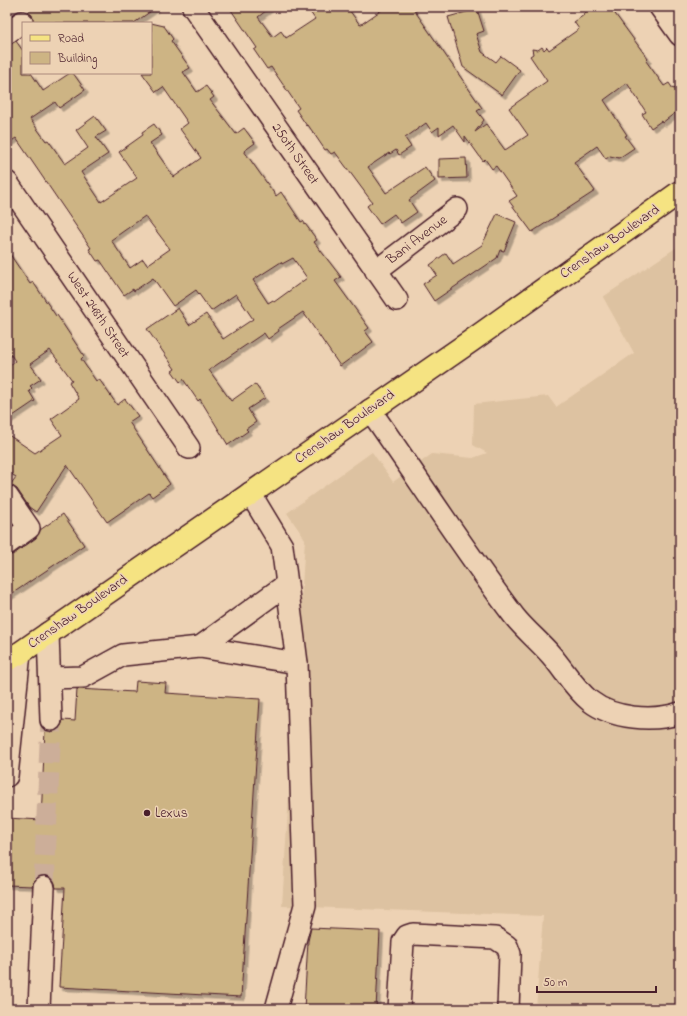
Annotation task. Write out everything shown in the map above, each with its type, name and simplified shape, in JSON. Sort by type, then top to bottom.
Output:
[{"type":"main road","name":"Crenshaw Boulevard","points":[[14,656],[477,336],[680,192]]},
{"type":"street","name":"250th Street","points":[[193,7],[397,300]]},
{"type":"street","points":[[660,7],[680,35]]},
{"type":"street","name":"West 248th Street","points":[[7,182],[189,448]]},
{"type":"street","name":"Bani Avenue","points":[[376,271],[457,209]]},
{"type":"street","points":[[370,410],[514,616],[551,654],[570,680],[590,701],[611,712],[636,717],[666,718],[680,713]]},
{"type":"street","points":[[250,492],[282,546],[297,663],[305,905],[276,1009]]},
{"type":"street","points":[[7,496],[30,528],[7,544]]},
{"type":"street","points":[[200,647],[287,584]]},
{"type":"street","points":[[48,633],[51,720]]},
{"type":"street","points":[[50,678],[83,677],[123,655],[200,647],[297,663]]},
{"type":"street","points":[[7,776],[14,656]]},
{"type":"street","points":[[38,1009],[44,887]]},
{"type":"street","points":[[399,1009],[403,942],[407,936],[413,934],[495,938],[503,943],[510,954],[508,1009]]},
{"type":"shaded area","points":[[680,245],[680,1009],[536,1009],[543,916],[282,906],[305,539],[287,513],[372,452],[393,482],[432,454],[473,458],[487,453],[473,445],[474,404],[548,396],[556,407],[634,353],[603,297]]},
{"type":"building","points":[[34,7],[157,7],[135,22],[34,22],[32,15],[28,12]]},
{"type":"building","points":[[229,7],[271,7],[258,17],[273,37],[281,31],[286,38],[315,19],[310,12],[317,7],[347,7],[360,25],[386,7],[412,7],[482,108],[477,111],[484,120],[475,132],[486,124],[505,150],[528,135],[509,108],[547,81],[530,56],[533,54],[532,49],[538,50],[542,47],[544,50],[547,47],[549,50],[579,29],[574,22],[584,15],[583,14],[593,7],[610,7],[648,59],[646,61],[664,86],[669,83],[680,95],[680,109],[662,123],[661,121],[651,128],[642,114],[646,112],[627,83],[604,100],[627,135],[625,136],[634,148],[619,158],[610,156],[606,159],[597,146],[574,162],[595,191],[532,232],[509,201],[517,196],[496,166],[492,169],[485,159],[483,161],[465,136],[465,142],[453,125],[439,135],[439,127],[432,132],[426,123],[405,138],[411,147],[399,155],[396,150],[390,154],[389,153],[368,167],[386,193],[425,167],[435,181],[409,200],[417,212],[401,223],[394,214],[380,224],[367,206],[372,202],[335,152],[331,154],[327,149],[325,150],[308,125],[307,126],[296,110],[299,108],[271,67],[267,69],[254,50],[257,48]]},
{"type":"building","points":[[477,9],[484,31],[476,34],[482,52],[496,62],[501,56],[520,70],[502,95],[463,67],[448,17]]},
{"type":"building","points":[[152,23],[164,26],[173,39],[171,41],[190,68],[183,72],[197,92],[206,86],[214,97],[210,100],[236,134],[244,128],[255,143],[244,151],[276,196],[281,192],[301,222],[303,221],[317,240],[314,242],[341,277],[335,281],[369,328],[365,331],[373,342],[340,366],[303,312],[278,329],[279,331],[268,339],[264,333],[209,370],[231,401],[255,384],[265,398],[248,409],[256,422],[246,429],[248,431],[228,445],[200,399],[198,401],[183,379],[180,382],[172,371],[175,369],[147,329],[178,308],[189,325],[206,314],[223,339],[253,319],[236,294],[211,311],[196,290],[173,306],[153,278],[134,291],[133,289],[124,295],[100,260],[97,261],[89,249],[91,248],[16,138],[7,144],[7,45],[16,41],[22,50],[22,74],[32,74],[43,91],[68,74],[74,74],[85,90],[59,108],[55,102],[30,119],[46,141],[48,140],[65,164],[88,148],[76,130],[95,116],[106,131],[96,137],[108,154],[81,172],[101,202],[137,178],[119,152],[143,135],[142,132],[154,124],[162,135],[150,143],[174,177],[201,158],[180,129],[188,123],[163,87],[156,92],[143,74],[152,74]],"holes":[[[145,216],[170,249],[147,265],[143,259],[130,268],[111,240]],[[293,258],[307,278],[274,302],[273,300],[268,303],[253,280],[281,262],[282,264]]]},
{"type":"building","points":[[466,158],[467,178],[439,179],[439,159]]},
{"type":"building","points":[[497,214],[516,222],[504,251],[500,250],[497,258],[434,301],[423,284],[437,275],[430,265],[446,253],[453,264],[482,245]]},
{"type":"building","points":[[7,250],[30,284],[33,282],[56,316],[57,315],[84,356],[81,359],[96,381],[99,379],[117,405],[125,399],[138,416],[129,422],[170,484],[152,497],[149,493],[107,522],[67,465],[36,512],[29,507],[17,489],[10,485],[16,477],[7,471],[7,434],[35,453],[62,435],[51,419],[79,399],[69,382],[72,380],[50,350],[30,364],[41,379],[30,386],[32,388],[29,391],[35,401],[7,420],[7,368],[15,361],[7,349]]},
{"type":"building","points":[[63,514],[84,545],[7,597],[7,556],[14,554],[36,538],[40,530]]},
{"type":"building","name":"Lexus","points":[[136,681],[166,683],[165,693],[260,699],[241,997],[59,987],[65,888],[56,888],[51,877],[45,875],[34,880],[32,886],[7,885],[7,818],[41,820],[45,730],[51,732],[57,730],[61,726],[63,720],[75,721],[77,689],[135,692]]},
{"type":"building","points":[[311,928],[380,931],[376,1009],[304,1009],[308,941]]},
{"type":"tunnel","points":[[44,887],[51,720]]},
{"type":"place","name":"Lexus","points":[[147,813]]}]
